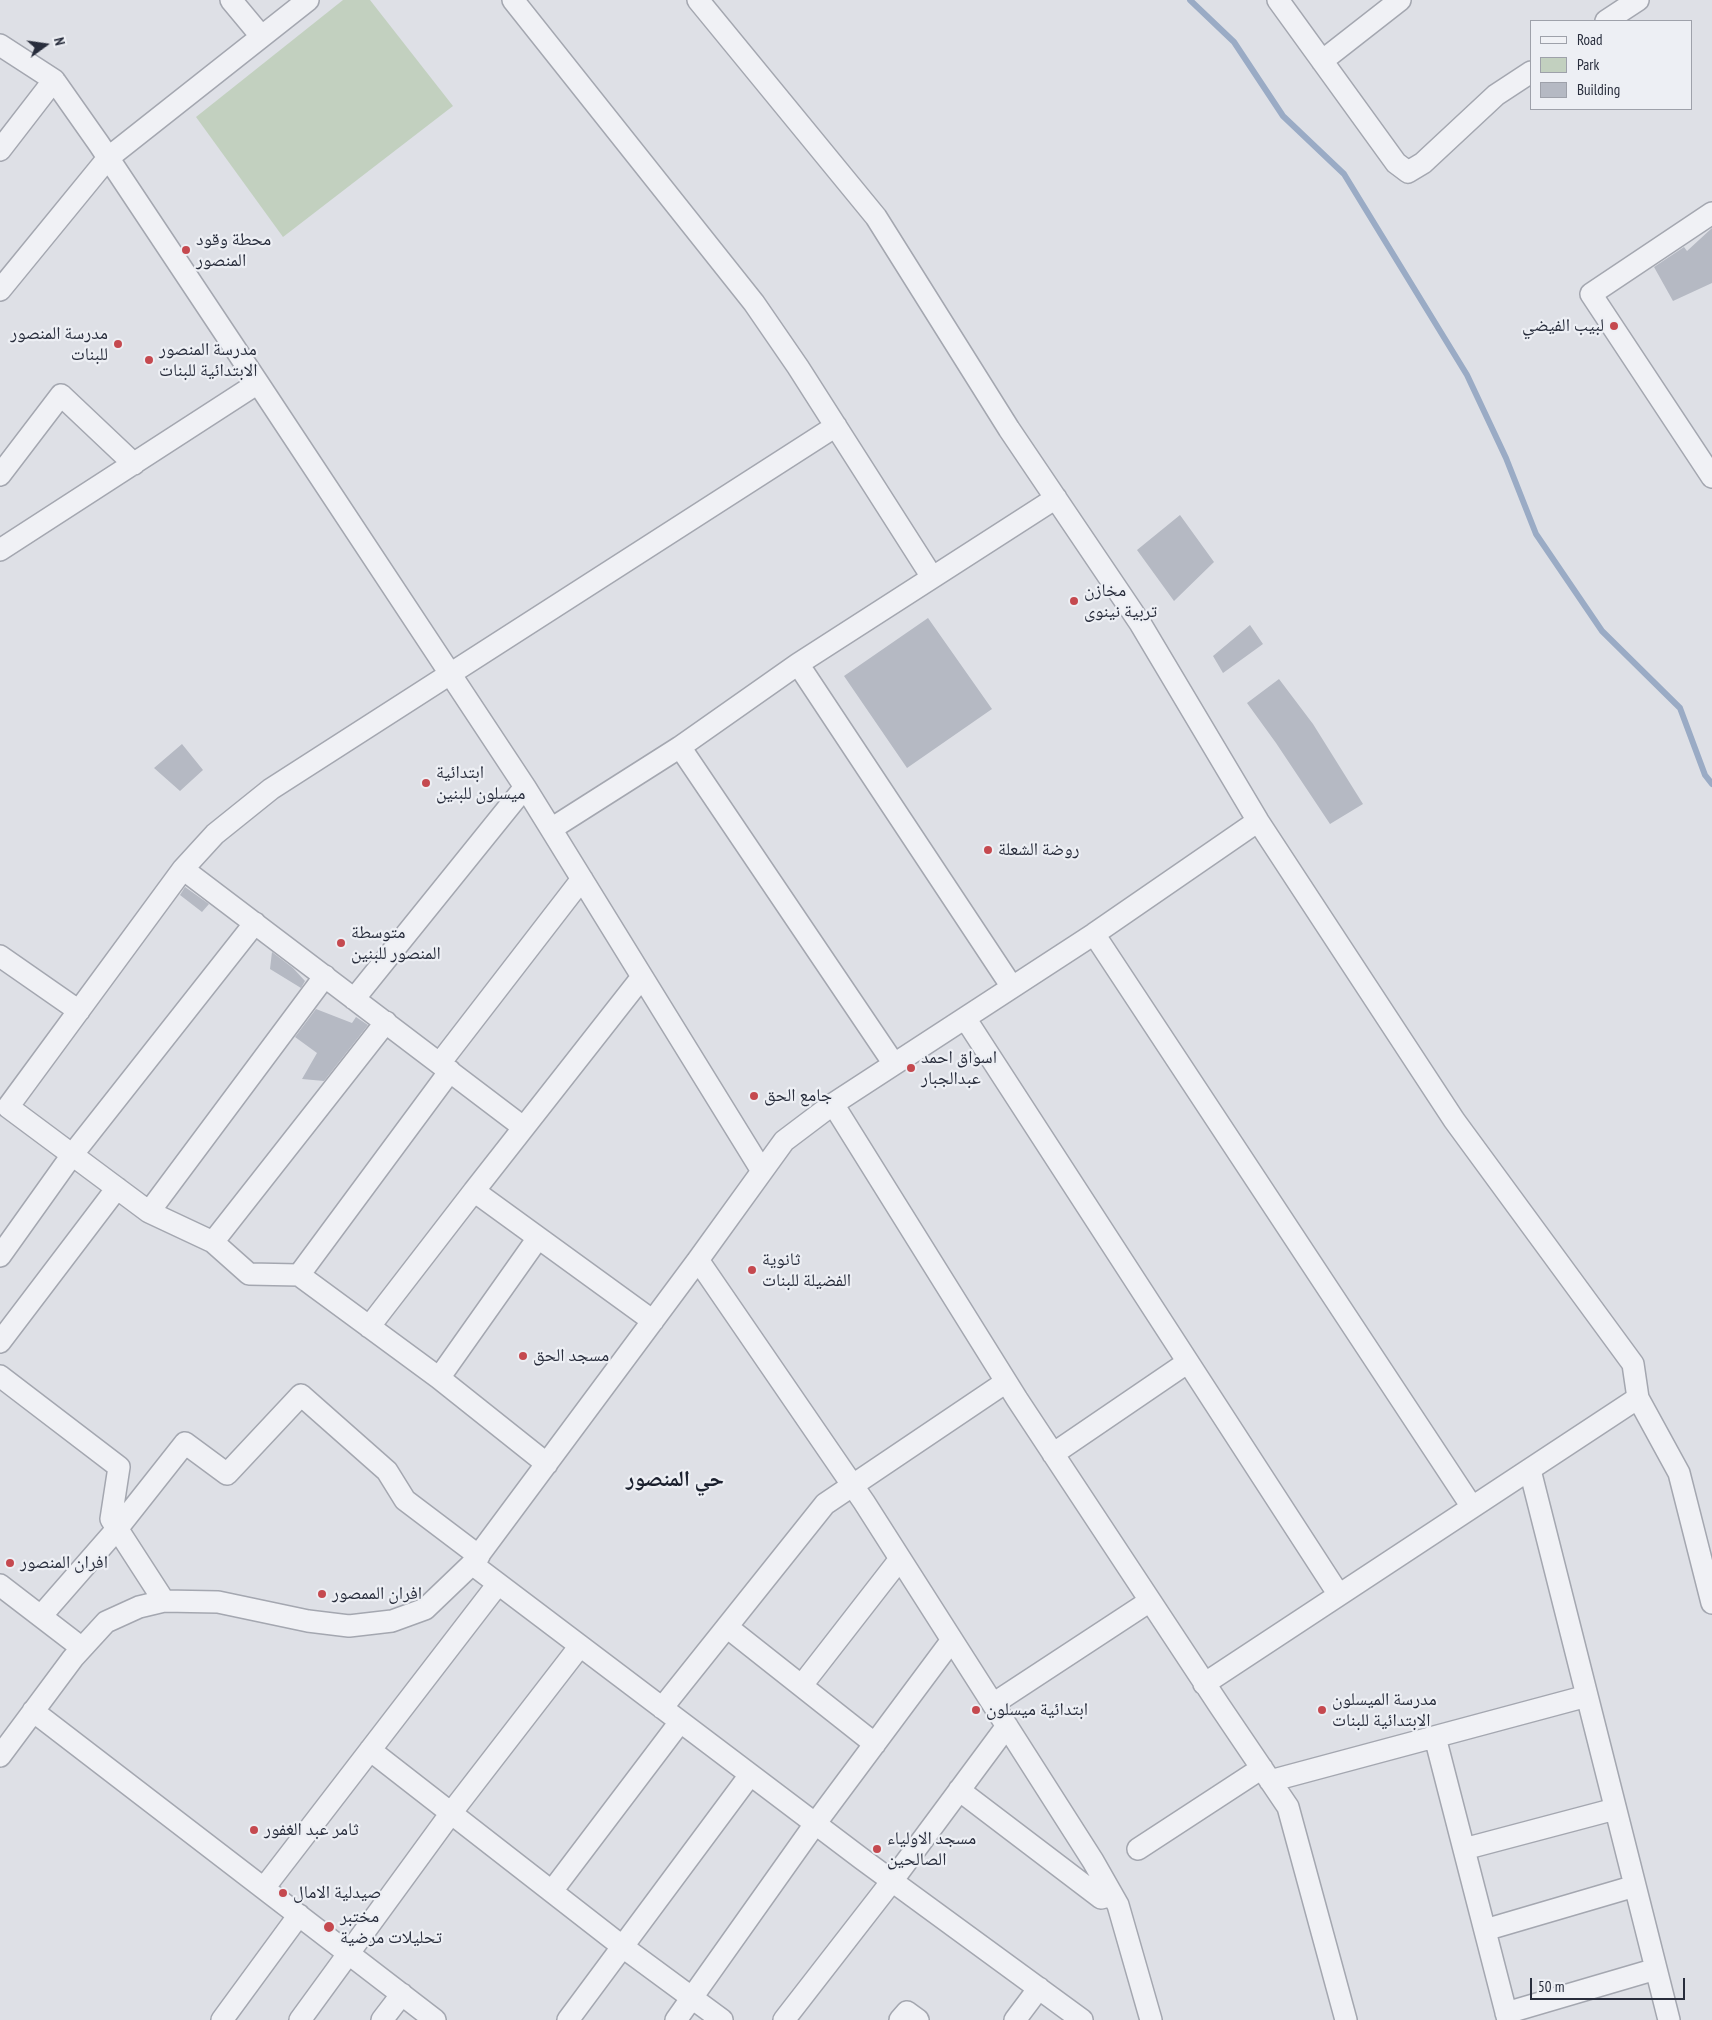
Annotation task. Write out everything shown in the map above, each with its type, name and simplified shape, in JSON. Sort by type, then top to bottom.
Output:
[{"type":"street","points":[[231,0],[262,36]]},
{"type":"street","points":[[0,290],[108,158],[308,0]]},
{"type":"street","points":[[513,0],[754,303],[836,426],[932,577]]},
{"type":"street","points":[[698,0],[876,217],[1009,429],[1140,623],[1258,821],[1454,1120],[1633,1364],[1638,1398],[1679,1473],[1712,1603]]},
{"type":"street","points":[[1278,0],[1396,163],[1408,172],[1423,163],[1496,95],[1530,73]]},
{"type":"street","points":[[1322,61],[1400,0]]},
{"type":"street","points":[[1608,20],[1638,0]]},
{"type":"street","points":[[0,45],[54,80],[108,158],[525,787],[762,1171]]},
{"type":"street","points":[[0,150],[54,80]]},
{"type":"street","points":[[1712,213],[1591,294],[1712,476]]},
{"type":"street","points":[[0,550],[258,383]]},
{"type":"street","points":[[0,475],[61,395],[134,464]]},
{"type":"street","points":[[546,1464],[439,1378],[299,1275],[249,1274],[213,1242],[150,1212],[3,1108],[79,1011],[183,869],[215,834],[272,789],[836,426]]},
{"type":"street","points":[[551,829],[680,747],[798,664],[1056,498]]},
{"type":"street","points":[[798,664],[1012,987]]},
{"type":"street","points":[[680,747],[894,1064]]},
{"type":"street","points":[[354,999],[525,787]]},
{"type":"street","points":[[0,1756],[82,1648],[106,1622],[139,1607],[164,1601],[218,1602],[308,1621],[349,1626],[392,1620],[425,1609],[475,1560],[784,1141],[833,1104],[1094,934],[1258,821]]},
{"type":"street","points":[[183,869],[523,1127]]},
{"type":"street","points":[[299,1275],[445,1068],[582,879]]},
{"type":"street","points":[[0,1256],[72,1155],[254,923]]},
{"type":"street","points":[[1094,934],[1472,1508]]},
{"type":"street","points":[[2,960],[79,1011]]},
{"type":"street","points":[[150,1212],[325,976]]},
{"type":"street","points":[[368,1327],[642,977]]},
{"type":"street","points":[[965,1018],[1339,1595]]},
{"type":"street","points":[[213,1242],[386,1022]]},
{"type":"street","points":[[833,1104],[1006,1382],[1204,1684],[1288,1807],[1346,2020]]},
{"type":"street","points":[[0,1342],[117,1188]]},
{"type":"street","points":[[474,1191],[653,1321]]},
{"type":"street","points":[[439,1378],[538,1238]]},
{"type":"street","points":[[698,1260],[852,1484],[1093,1861],[1118,1905],[1150,2020]]},
{"type":"street","points":[[1053,1454],[1188,1362]]},
{"type":"street","points":[[0,1376],[119,1467],[111,1519],[164,1601]]},
{"type":"street","points":[[662,1708],[825,1504],[1006,1382]]},
{"type":"street","points":[[41,1616],[118,1529],[185,1443],[227,1474],[301,1395],[387,1470],[405,1500],[475,1560],[498,1584],[815,1824],[1082,2020]]},
{"type":"street","points":[[1204,1684],[1638,1398]]},
{"type":"street","points":[[1530,1470],[1668,2020]]},
{"type":"street","points":[[802,1685],[900,1559]]},
{"type":"street","points":[[264,1888],[498,1584]]},
{"type":"street","points":[[0,1585],[82,1648]]},
{"type":"street","points":[[993,1704],[1150,1601]]},
{"type":"street","points":[[728,1627],[875,1744]]},
{"type":"street","points":[[676,2020],[815,1824],[952,1640]]},
{"type":"street","points":[[300,2020],[451,1813],[580,1646]]},
{"type":"street","points":[[1138,1849],[1266,1774],[1434,1737],[1587,1696]]},
{"type":"street","points":[[33,1711],[436,2020]]},
{"type":"street","points":[[552,1891],[680,1722]]},
{"type":"street","points":[[784,2020],[892,1881],[1007,1726]]},
{"type":"street","points":[[1434,1737],[1507,2016],[1656,1969]]},
{"type":"street","points":[[370,1750],[623,1947],[722,2020]]},
{"type":"street","points":[[568,2020],[750,1775]]},
{"type":"street","points":[[959,1790],[1101,1898],[1112,1894]]},
{"type":"street","points":[[1464,1849],[1615,1809]]},
{"type":"street","points":[[1485,1930],[1635,1886]]},
{"type":"street","points":[[222,2020],[299,1915]]},
{"type":"street","points":[[1015,2020],[1038,1988]]},
{"type":"street","points":[[382,2020],[402,1994]]},
{"type":"street","points":[[900,2020],[907,2012],[918,2020]]},
{"type":"green space","points":[[343,0],[370,0],[453,106],[283,237],[196,117]]},
{"type":"building","points":[[1712,228],[1712,283],[1673,301],[1654,267],[1684,247],[1687,251]]},
{"type":"building","points":[[1180,515],[1214,562],[1174,601],[1137,550]]},
{"type":"building","points":[[928,618],[992,709],[907,768],[844,676]]},
{"type":"building","points":[[1250,625],[1263,644],[1223,673],[1213,656]]},
{"type":"building","points":[[1279,679],[1313,724],[1363,804],[1330,824],[1247,703]]},
{"type":"building","points":[[182,744],[203,770],[180,791],[154,768]]},
{"type":"building","points":[[185,887],[209,904],[202,912],[180,895]]},
{"type":"building","points":[[272,952],[293,968],[305,981],[301,988],[270,969]]},
{"type":"building","points":[[316,1009],[352,1023],[356,1017],[368,1025],[324,1081],[302,1079],[317,1053],[295,1037]]},
{"type":"waterway","points":[[1190,0],[1234,42],[1283,116],[1344,174],[1467,375],[1506,458],[1536,534],[1602,631],[1680,708],[1705,775],[1712,784]]},
{"type":"place","name":"محطة وقود المنصور","points":[[186,250]]},
{"type":"place","name":"لبيب الفيضي","points":[[1614,326]]},
{"type":"place","name":"مدرسة المنصور للبنات","points":[[118,344]]},
{"type":"place","name":"مدرسة المنصور الابتدائية للبنات","points":[[149,360]]},
{"type":"place","name":"مخازن تربية نينوى","points":[[1074,601]]},
{"type":"place","name":"ابتدائية ميسلون للبنين","points":[[426,783]]},
{"type":"place","name":"روضة الشعلة","points":[[988,850]]},
{"type":"place","name":"متوسطة المنصور للبنين","points":[[341,943]]},
{"type":"place","name":"اسواق احمد عبدالجبار","points":[[911,1068]]},
{"type":"place","name":"جامع الحق","points":[[754,1096]]},
{"type":"place","name":"ثانوية الفضيلة للبنات","points":[[752,1270]]},
{"type":"place","name":"مسجد الحق","points":[[523,1356]]},
{"type":"place","name":"افران المنصور","points":[[10,1563]]},
{"type":"place","name":"افران الممصور","points":[[322,1594]]},
{"type":"place","name":"ابتدائية ميسلون","points":[[976,1710]]},
{"type":"place","name":"مدرسة الميسلون الابتدائية للبنات","points":[[1322,1710]]},
{"type":"place","name":"ثامر عبد الغفور","points":[[254,1830]]},
{"type":"place","name":"مسجد الاولياء الصالحين","points":[[877,1849]]},
{"type":"place","name":"صيدلية الامال","points":[[283,1893]]},
{"type":"place","name":"مختبر تحليلات مرضية","points":[[329,1927]]},
{"type":"district","name":"حي المنصور","points":[[675,1480]]}]
